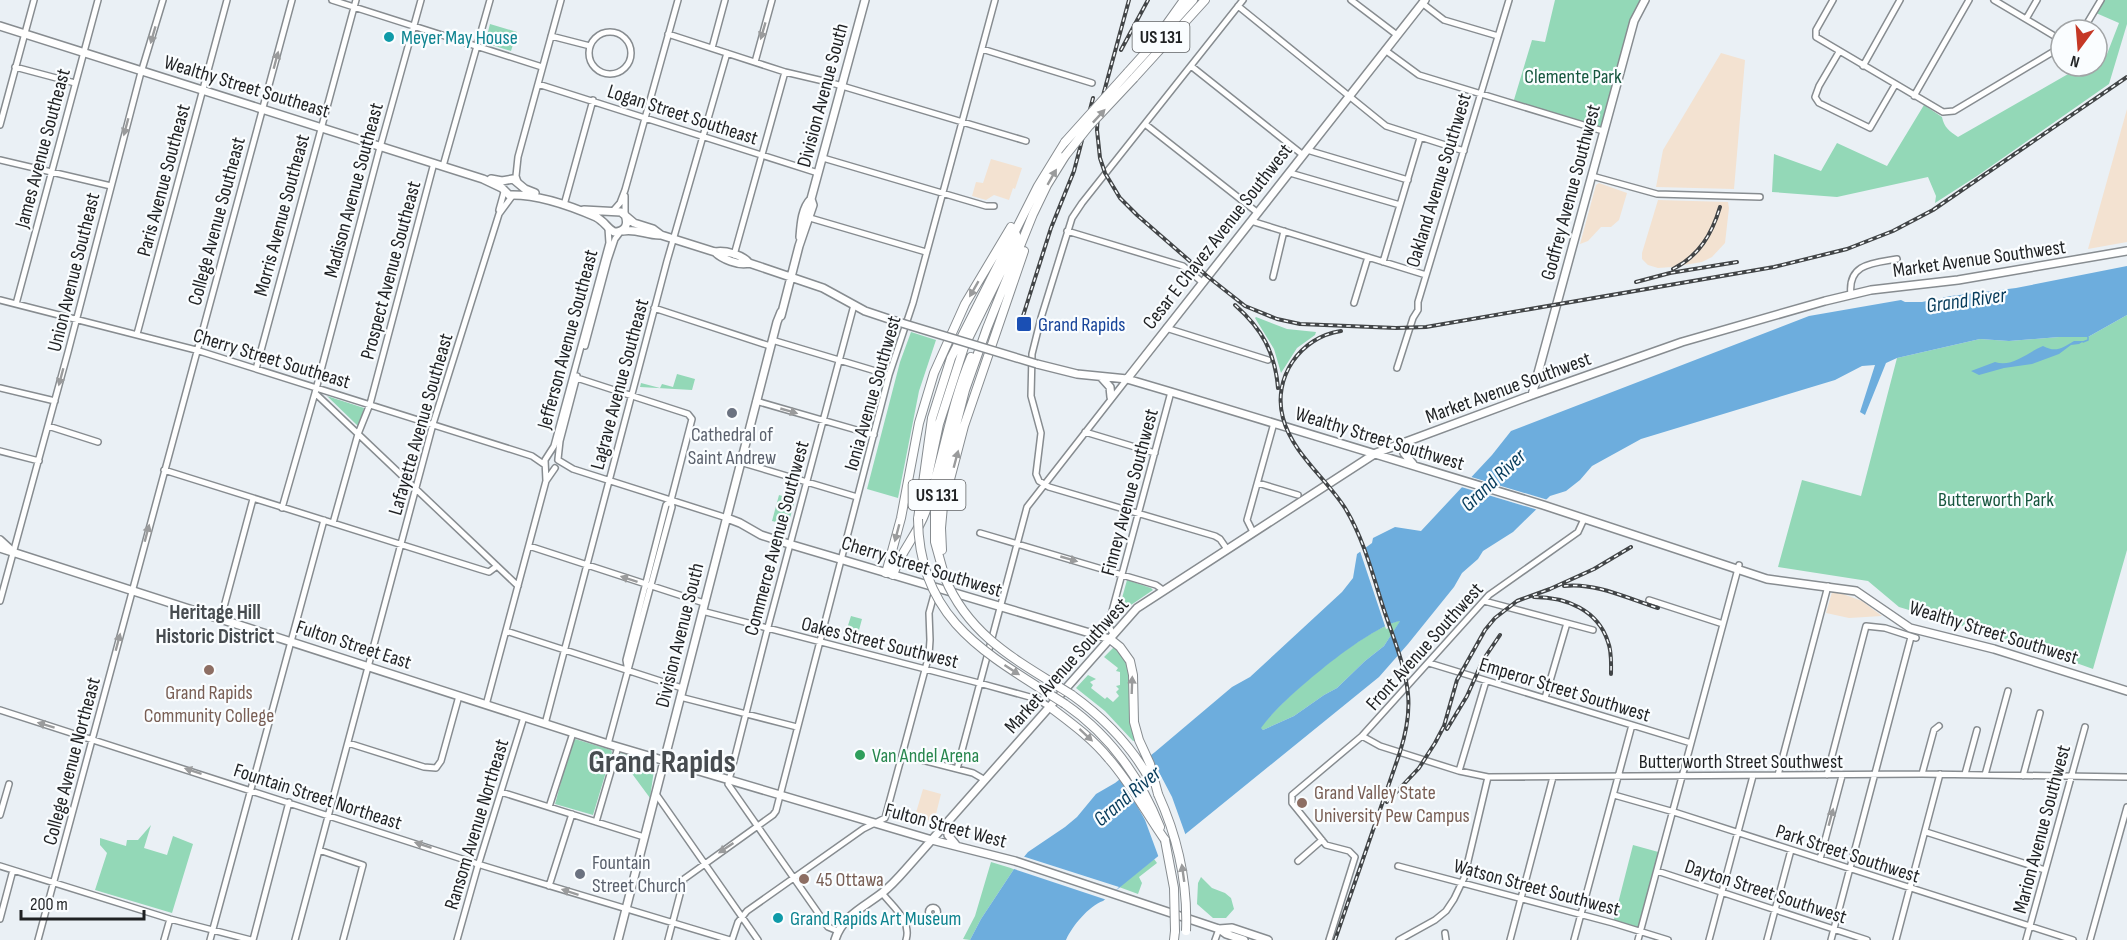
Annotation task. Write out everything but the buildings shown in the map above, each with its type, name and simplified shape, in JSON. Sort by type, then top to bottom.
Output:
[{"type":"highway","points":[[1147,52],[1184,0]]},
{"type":"highway","name":"US 131","points":[[1185,936],[1185,889],[1182,862],[1158,794],[1134,756],[1107,724],[1072,695],[988,640],[961,610],[945,579],[936,548],[935,514],[938,493],[971,370],[1041,199],[1065,156],[1147,52],[1193,0]]},
{"type":"highway","points":[[1203,2],[1210,0]]},
{"type":"highway","name":"US 131","points":[[1174,940],[1174,888],[1165,840],[1147,796],[1126,762],[1092,725],[1065,704],[989,655],[969,639],[951,619],[939,601],[925,568],[918,519],[930,428],[940,387],[957,342],[1048,167],[1065,142],[1203,2]]},
{"type":"highway","points":[[945,579],[940,537],[943,506],[967,417],[1041,199]]},
{"type":"highway","points":[[890,574],[919,423],[933,373],[965,304],[1007,233],[1028,204]]},
{"type":"highway","points":[[918,519],[937,430],[966,343],[1012,247],[1023,213]]},
{"type":"highway","points":[[890,574],[925,513],[960,386],[973,351],[987,328]]},
{"type":"highway","points":[[1112,637],[1132,666],[1132,708],[1136,729],[1142,749],[1150,764],[1158,794]]},
{"type":"highway","points":[[1050,707],[1087,736],[1118,769],[1165,840]]},
{"type":"main road","name":"Division Avenue South","points":[[618,940],[663,760],[799,246],[802,222],[823,158],[865,0]]},
{"type":"main road","name":"Godfrey Avenue Southwest","points":[[1532,395],[1634,21],[1645,0]]},
{"type":"main road","name":"Cesar E Chavez Avenue Southwest","points":[[1127,379],[1423,2]]},
{"type":"main road","name":"Wealthy Street Southeast","points":[[0,26],[380,145],[483,179],[504,191]]},
{"type":"main road","name":"Wealthy Street Southeast","points":[[483,179],[507,180]]},
{"type":"main road","points":[[560,203],[525,189],[513,179],[507,180],[503,186],[504,191],[513,195],[526,194],[582,210],[598,218],[614,232],[630,230],[652,235],[661,234]]},
{"type":"main road","points":[[513,195],[519,190],[518,182]]},
{"type":"main road","name":"Division Avenue South","points":[[799,246],[810,219],[813,205],[811,199]]},
{"type":"main road","points":[[582,210],[619,211],[634,223],[661,234],[716,252],[722,257],[791,277]]},
{"type":"main road","points":[[608,228],[606,220],[613,212]]},
{"type":"main road","points":[[621,231],[627,225],[625,215]]},
{"type":"main road","points":[[716,252],[722,251],[746,259],[749,263]]},
{"type":"main road","name":"Market Avenue Southwest","points":[[838,931],[849,918],[882,893],[932,840],[1137,608],[1376,453],[1682,342],[1851,295],[1891,287],[1958,280],[2127,251]]},
{"type":"main road","name":"Wealthy Street Southwest","points":[[791,277],[823,288],[854,305],[895,321],[1037,364],[1101,377],[1127,379],[1543,505],[1739,567],[1767,579],[1856,591],[1910,628],[1994,649],[2127,691]]},
{"type":"main road","points":[[1101,377],[1108,384],[1112,397]]},
{"type":"main road","points":[[1411,440],[1404,453],[1407,459],[1417,466]]},
{"type":"main road","name":"Cherry Street Southwest","points":[[727,518],[761,535],[789,544],[1112,637]]},
{"type":"main road","points":[[0,540],[14,553]]},
{"type":"main road","name":"Fulton Street East","points":[[0,548],[544,724],[663,760]]},
{"type":"main road","name":"Fulton Street West","points":[[663,760],[932,840],[1015,861],[1219,929],[1244,940]]},
{"type":"main road","points":[[950,819],[948,835],[956,845]]},
{"type":"main road","name":"Fulton Street West","points":[[1219,929],[1232,928],[1269,940]]},
{"type":"main road","points":[[836,940],[838,931]]},
{"type":"street","points":[[0,125],[34,0]]},
{"type":"street","name":"James Avenue Southeast","points":[[16,304],[98,0]]},
{"type":"street","name":"Union Avenue Southeast","points":[[0,599],[163,0]]},
{"type":"street","name":"Paris Avenue Southeast","points":[[137,334],[227,0]]},
{"type":"street","name":"College Avenue Southeast","points":[[132,590],[292,0]]},
{"type":"street","points":[[332,0],[355,3],[413,26],[542,67]]},
{"type":"street","name":"Madison Avenue Southeast","points":[[282,508],[421,0]]},
{"type":"street","name":"Prospect Avenue Southeast","points":[[443,166],[490,0]]},
{"type":"street","points":[[518,182],[516,176],[518,157],[561,0]]},
{"type":"street","points":[[613,212],[619,206],[625,190],[678,0]]},
{"type":"street","points":[[712,48],[725,0]]},
{"type":"street","points":[[755,62],[772,0]]},
{"type":"street","name":"Ionia Avenue Southwest","points":[[668,940],[684,879],[773,815],[889,375],[912,306],[995,0]]},
{"type":"street","points":[[1227,549],[1215,536],[1043,484],[1036,474],[1041,433],[1031,396],[1032,354],[1067,231],[1077,209],[1243,0]]},
{"type":"street","points":[[1351,0],[1397,35]]},
{"type":"street","name":"Oakland Avenue Southwest","points":[[1397,368],[1413,318],[1418,310],[1418,302],[1509,0]]},
{"type":"street","points":[[1833,0],[1814,36],[1939,111],[1954,111],[2049,54]]},
{"type":"street","points":[[1863,66],[1900,0]]},
{"type":"street","points":[[1914,96],[1969,0]]},
{"type":"street","points":[[1994,0],[2049,33]]},
{"type":"street","points":[[2026,19],[2037,0]]},
{"type":"street","points":[[2090,18],[2101,0]]},
{"type":"street","points":[[1423,2],[1444,20],[1498,36]]},
{"type":"street","name":"Morris Avenue Southeast","points":[[256,369],[355,3]]},
{"type":"street","points":[[1238,6],[1386,126],[1464,151]]},
{"type":"street","points":[[616,33],[629,44],[630,60],[618,72],[612,74],[600,71],[592,63],[590,46],[600,34],[616,33]]},
{"type":"street","points":[[668,34],[785,72],[842,86],[1026,141]]},
{"type":"street","points":[[551,36],[590,46]]},
{"type":"street","points":[[982,50],[1092,83]]},
{"type":"street","points":[[1385,50],[1419,75],[1603,130]]},
{"type":"street","points":[[1839,52],[1819,86],[1815,97],[1819,103],[1870,128],[1895,85]]},
{"type":"street","name":"Lagrave Avenue Southeast","points":[[544,724],[654,308],[726,53]]},
{"type":"street","points":[[1191,66],[1305,152],[1408,180]]},
{"type":"street","points":[[15,67],[75,83]]},
{"type":"street","points":[[734,255],[785,72]]},
{"type":"street","name":"Logan Street Southeast","points":[[538,84],[818,173]]},
{"type":"street","points":[[560,203],[593,100]]},
{"type":"street","points":[[1144,124],[1258,213]]},
{"type":"street","points":[[1383,262],[1420,138]]},
{"type":"street","points":[[507,180],[518,157]]},
{"type":"street","points":[[823,158],[943,194],[986,206],[994,206]]},
{"type":"street","points":[[0,160],[111,186]]},
{"type":"street","name":"Prospect Avenue Southeast","points":[[333,523],[358,434],[370,404],[434,163]]},
{"type":"street","points":[[1290,173],[1400,206]]},
{"type":"street","points":[[1592,176],[1657,194],[1760,197]]},
{"type":"street","points":[[625,190],[625,215]]},
{"type":"street","points":[[499,214],[504,191]]},
{"type":"street","name":"Lafayette Avenue Southeast","points":[[294,940],[433,424],[499,214],[513,195]]},
{"type":"street","points":[[810,219],[926,252]]},
{"type":"street","points":[[1251,221],[1426,275]]},
{"type":"street","name":"Jefferson Avenue Southeast","points":[[548,457],[553,449],[581,350],[609,243],[608,228]]},
{"type":"street","name":"Jefferson Avenue Southeast","points":[[558,459],[562,431],[608,260],[615,239],[621,231]]},
{"type":"street","points":[[1067,231],[1183,266],[1202,282]]},
{"type":"street","points":[[1273,277],[1284,231]]},
{"type":"street","points":[[1354,303],[1368,257]]},
{"type":"street","points":[[1851,295],[1851,282],[1855,272],[1860,268],[1877,262],[1897,259]]},
{"type":"street","name":"Cherry Street Southeast","points":[[0,300],[196,350],[316,390],[370,404],[532,456],[548,457]]},
{"type":"street","name":"Commerce Avenue Southwest","points":[[729,779],[789,544],[854,305]]},
{"type":"street","points":[[654,308],[889,375]]},
{"type":"street","points":[[1166,328],[1268,360]]},
{"type":"street","points":[[577,378],[691,416],[692,420],[671,500],[672,507],[649,585],[608,744]]},
{"type":"street","name":"Cesar E Chavez Avenue Southwest","points":[[957,769],[1027,507],[1127,379]]},
{"type":"street","points":[[0,388],[55,401]]},
{"type":"street","points":[[316,390],[358,434],[518,586]]},
{"type":"street","name":"Finney Avenue Southwest","points":[[1112,637],[1109,623],[1171,392]]},
{"type":"street","points":[[757,402],[874,435]]},
{"type":"street","points":[[1253,532],[1247,520],[1274,423]]},
{"type":"street","points":[[48,426],[98,442]]},
{"type":"street","points":[[1085,432],[1155,453]]},
{"type":"street","points":[[0,451],[39,461]]},
{"type":"street","name":"Cherry Street Southeast","points":[[532,456],[546,466]]},
{"type":"street","points":[[486,705],[546,482],[548,457],[553,456],[573,469]]},
{"type":"street","points":[[546,482],[556,468],[558,459]]},
{"type":"street","points":[[742,463],[857,497]]},
{"type":"street","points":[[546,466],[551,469],[573,469],[727,518]]},
{"type":"street","points":[[164,470],[489,572],[497,566]]},
{"type":"street","points":[[1258,483],[1298,495]]},
{"type":"street","points":[[221,618],[253,499]]},
{"type":"street","name":"Front Avenue Southwest","points":[[1322,840],[1290,799],[1293,794],[1362,736],[1497,588],[1578,532],[1584,519]]},
{"type":"street","points":[[210,940],[324,520]]},
{"type":"street","points":[[980,533],[1156,585],[1163,590]]},
{"type":"street","points":[[529,546],[704,603]]},
{"type":"street","points":[[1638,940],[1739,567]]},
{"type":"street","points":[[1778,775],[1828,586]]},
{"type":"street","points":[[731,940],[742,916],[863,829],[885,818],[925,669],[930,645],[929,613],[936,587]]},
{"type":"street","name":"College Avenue Northeast","points":[[38,940],[132,590]]},
{"type":"street","points":[[1649,600],[1723,624]]},
{"type":"street","points":[[1484,601],[1593,630]]},
{"type":"street","name":"Oakes Street Southwest","points":[[702,611],[980,683],[1037,699],[1050,707]]},
{"type":"street","points":[[1545,698],[1567,623]]},
{"type":"street","points":[[1827,776],[1866,626],[1885,628],[1913,638],[1831,940]]},
{"type":"street","points":[[506,631],[682,688]]},
{"type":"street","name":"Emperor Street Southwest","points":[[1429,663],[1691,743]]},
{"type":"street","points":[[1459,771],[1486,681]]},
{"type":"street","points":[[1985,775],[2008,691]]},
{"type":"street","points":[[348,743],[423,767],[439,766],[459,696]]},
{"type":"street","points":[[680,697],[797,727]]},
{"type":"street","name":"Fountain Street Northeast","points":[[0,710],[479,864],[731,940]]},
{"type":"street","points":[[2023,776],[2040,713]]},
{"type":"street","name":"Ransom Avenue Northeast","points":[[457,940],[524,717]]},
{"type":"street","points":[[1574,940],[1632,725]]},
{"type":"street","points":[[1923,774],[1934,730],[1939,726]]},
{"type":"street","name":"Marion Avenue Southwest","points":[[2026,940],[2085,727]]},
{"type":"street","points":[[1965,774],[1977,730]]},
{"type":"street","points":[[549,807],[573,732]]},
{"type":"street","name":"Butterworth Street Southwest","points":[[1362,736],[1378,746],[1459,771],[1488,777],[1923,774],[2127,777]]},
{"type":"street","points":[[596,822],[618,747]]},
{"type":"street","points":[[902,755],[973,773],[985,780]]},
{"type":"street","points":[[1896,940],[1940,774]]},
{"type":"street","points":[[1709,940],[1753,776]]},
{"type":"street","points":[[1820,859],[1842,776]]},
{"type":"street","points":[[1399,940],[1435,920],[1446,911],[1462,883],[1488,777]]},
{"type":"street","points":[[1510,940],[1553,777]]},
{"type":"street","points":[[729,779],[729,786],[828,927],[838,931]]},
{"type":"street","points":[[0,815],[9,784]]},
{"type":"street","points":[[501,792],[644,837]]},
{"type":"street","points":[[655,793],[758,940]]},
{"type":"street","name":"Park Street Southwest","points":[[1614,795],[1674,812],[2073,940]]},
{"type":"street","points":[[0,866],[170,919],[252,940],[289,802]]},
{"type":"street","points":[[2090,940],[2127,807]]},
{"type":"street","points":[[549,886],[572,814]]},
{"type":"street","points":[[1926,832],[2045,870]]},
{"type":"street","points":[[1298,861],[1322,840],[1330,847],[1351,852],[1354,856],[1354,863],[1329,940]]},
{"type":"street","points":[[319,850],[363,865],[343,940]]},
{"type":"street","points":[[1767,940],[1791,850]]},
{"type":"street","name":"Watson Street Southwest","points":[[1398,866],[1668,940]]},
{"type":"street","points":[[0,919],[13,870]]},
{"type":"street","name":"Dayton Street Southwest","points":[[1657,871],[1867,940]]},
{"type":"street","points":[[882,893],[906,922],[908,930],[906,940]]},
{"type":"street","points":[[906,922],[916,920],[927,923],[932,917]]},
{"type":"street","points":[[164,940],[170,919]]},
{"type":"street","points":[[1215,940],[1219,929]]},
{"type":"street","points":[[1445,933],[1446,940]]},
{"type":"shaded area","points":[[1721,53],[1745,60],[1734,189],[1656,187],[1663,150]]},
{"type":"shaded area","points":[[2127,109],[2127,242],[2088,249]]},
{"type":"shaded area","points":[[991,159],[1022,168],[1009,200],[994,195],[986,200],[972,196],[976,182],[983,183]]},
{"type":"shaded area","points":[[1599,183],[1627,193],[1619,220],[1611,227],[1601,227],[1588,241],[1580,244],[1596,185]]},
{"type":"shaded area","points":[[1658,200],[1728,202],[1725,243],[1712,257],[1702,262],[1658,268],[1648,265],[1642,259],[1642,253]]},
{"type":"shaded area","points":[[1832,592],[1862,601],[1882,616],[1849,618],[1826,613]]},
{"type":"shaded area","points":[[923,789],[941,794],[934,822],[915,816]]},
{"type":"green space","name":"Clemente Park","points":[[1555,0],[1645,0],[1637,13],[1603,131],[1513,103],[1532,40],[1545,42]]},
{"type":"green space","points":[[2104,0],[2127,0],[2127,24],[2109,84],[1935,203],[1936,196],[1928,177],[1837,197],[1772,192],[1774,154],[1821,171],[1837,143],[1887,166],[1924,105],[1942,117],[1947,128],[1958,137],[2061,78],[2109,78],[2109,49],[2119,23],[2096,13]]},
{"type":"green space","points":[[490,24],[517,32],[511,51],[485,43]]},
{"type":"green space","name":"Butterworth Park","points":[[2127,315],[2127,550],[2093,669],[2029,646],[1899,607],[1868,581],[1778,567],[1802,480],[1861,496],[1897,358],[1980,339],[2009,341],[2088,337]]},
{"type":"green space","points":[[1256,317],[1287,329],[1316,332],[1297,348],[1281,373],[1274,349]]},
{"type":"green space","points":[[911,332],[936,340],[919,391],[898,498],[867,489],[900,362]]},
{"type":"green space","points":[[677,374],[695,379],[692,390],[640,387],[641,383],[660,388],[662,384],[673,387]]},
{"type":"green space","points":[[327,396],[364,408],[359,427]]},
{"type":"green space","points":[[779,495],[795,500],[788,525],[772,521]]},
{"type":"green space","points":[[1127,580],[1153,590],[1128,607],[1122,598]]},
{"type":"green space","points":[[851,616],[862,619],[855,645],[843,641]]},
{"type":"green space","points":[[1401,620],[1384,646],[1337,688],[1294,716],[1263,730],[1260,728],[1287,699],[1325,666],[1366,637]]},
{"type":"green space","points":[[1114,647],[1128,666],[1130,716],[1137,740],[1133,741],[1105,711],[1076,688],[1088,675],[1096,679],[1090,682],[1093,685],[1091,688],[1105,699],[1107,697],[1113,702],[1119,696],[1116,692],[1119,689],[1116,686],[1120,685],[1120,672],[1116,671],[1118,668],[1104,657]]},
{"type":"green space","points":[[575,739],[612,752],[593,815],[555,804],[572,742]]},
{"type":"green space","points":[[621,753],[655,763],[650,798],[619,756]]},
{"type":"green space","points":[[151,825],[144,848],[167,855],[173,836],[193,844],[172,913],[95,890],[107,853],[100,845],[100,838],[126,846],[127,840],[138,840]]},
{"type":"green space","points":[[1633,845],[1662,853],[1641,931],[1613,923]]},
{"type":"green space","points":[[1154,859],[1157,863],[1139,877],[1142,883],[1138,894],[1119,887]]},
{"type":"green space","points":[[991,862],[1014,869],[970,940],[963,939],[975,916]]},
{"type":"green space","points":[[1201,877],[1212,888],[1231,898],[1234,909],[1226,918],[1213,918],[1197,904],[1198,883]]},
{"type":"water","name":"Grand River","points":[[2127,266],[2127,315],[2088,337],[2009,341],[1980,339],[1897,358],[1886,363],[1865,415],[1860,412],[1875,365],[1862,366],[1835,380],[1641,439],[1592,466],[1566,491],[1550,496],[1513,532],[1483,551],[1478,559],[1462,573],[1454,587],[1379,677],[1103,901],[1092,907],[1077,923],[1066,940],[970,940],[981,919],[1028,852],[1077,817],[1096,794],[1115,783],[1155,752],[1232,687],[1250,677],[1342,592],[1353,578],[1357,554],[1372,543],[1373,538],[1395,527],[1421,531],[1492,455],[1511,431],[1809,316],[1901,300],[1922,302],[2016,288]],"holes":[[[1400,621],[1384,646],[1337,688],[1294,716],[1263,730],[1261,728],[1286,701],[1326,666],[1368,636]]]},
{"type":"water","points":[[2074,341],[2084,341],[2032,364],[1979,375],[1971,371],[1995,362],[2014,361],[2043,346],[2062,348]]},
{"type":"pier","points":[[1468,476],[1548,500],[1538,510],[1458,486]]},
{"type":"pier","points":[[1364,544],[1391,627],[1386,629],[1359,548]]},
{"type":"pier","points":[[1149,753],[1172,797],[1186,836],[1159,858],[1145,820],[1118,777]]},
{"type":"pier","points":[[1022,856],[1119,887],[1107,900],[1011,868]]},
{"type":"waterway","points":[[2083,342],[2088,340],[2088,337]]},
{"type":"railway","points":[[1129,0],[1098,114],[1100,158],[1105,173],[1120,198],[1137,215],[1245,306],[1277,319],[1300,324],[1426,327],[1774,267],[1847,249],[1893,231],[1933,210],[2127,77]]},
{"type":"railway","points":[[1121,50],[1148,0]]},
{"type":"railway","points":[[1023,316],[1051,228],[1074,171],[1093,98]]},
{"type":"railway","points":[[1673,269],[1697,251],[1713,226],[1720,207]]},
{"type":"railway","points":[[1636,282],[1670,273],[1737,262]]},
{"type":"railway","points":[[1235,305],[1253,323],[1266,342],[1274,363],[1278,388]]},
{"type":"railway","points":[[1335,940],[1400,752],[1406,731],[1408,709],[1408,694],[1401,662],[1358,532],[1345,508],[1294,443],[1283,418],[1282,388],[1292,362],[1313,342],[1341,331]]},
{"type":"railway","points":[[1387,802],[1419,768],[1435,743],[1444,726],[1457,680],[1485,630],[1495,618],[1517,601],[1594,569],[1631,547]]},
{"type":"railway","points":[[1564,586],[1588,586],[1658,608]]},
{"type":"railway","points":[[1534,597],[1569,603],[1597,621],[1609,646],[1611,674]]},
{"type":"railway","points":[[1447,729],[1467,696],[1483,660],[1500,635]]},
{"type":"place","name":"Meyer May House","points":[[389,37]]},
{"type":"place","name":"Grand Rapids","points":[[1024,324]]},
{"type":"place","name":"Cathedral of Saint Andrew","points":[[732,413]]},
{"type":"place","name":"Grand Rapids Community College","points":[[209,670]]},
{"type":"place","name":"Van Andel Arena","points":[[860,755]]},
{"type":"place","name":"Grand Valley State University Pew Campus","points":[[1302,803]]},
{"type":"place","name":"Fountain Street Church","points":[[580,874]]},
{"type":"place","name":"45 Ottawa","points":[[804,879]]},
{"type":"place","name":"Grand Rapids Art Museum","points":[[778,918]]},
{"type":"district","name":"Heritage Hill Historic District","points":[[215,624]]},
{"type":"district","name":"Grand Rapids","points":[[662,761]]}]
